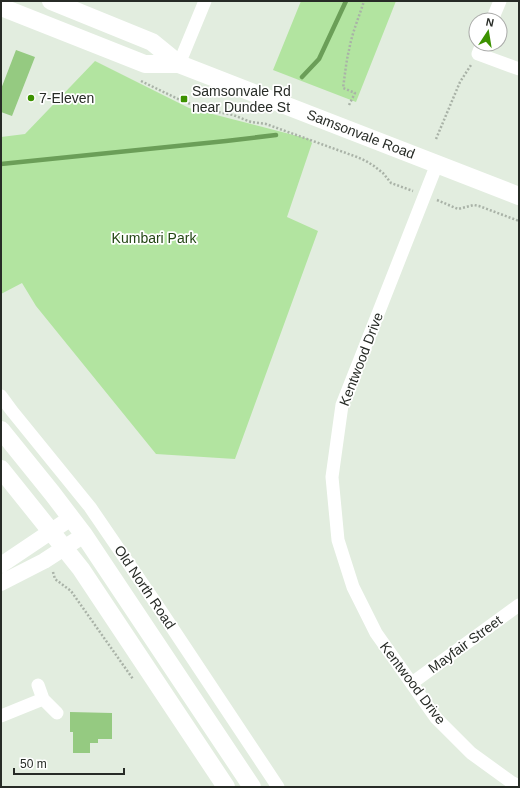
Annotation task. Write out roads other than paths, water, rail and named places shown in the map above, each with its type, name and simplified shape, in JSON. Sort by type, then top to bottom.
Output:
[{"type":"main road","name":"Samsonvale Road","points":[[51,1],[152,42],[179,64],[519,196]]},
{"type":"main road","name":"Samsonvale Road","points":[[1,7],[144,64],[179,64]]},
{"type":"main road","name":"Old North Road","points":[[1,430],[84,535],[252,787]]},
{"type":"main road","points":[[1,469],[81,569],[226,787]]},
{"type":"street","points":[[179,64],[205,1]]},
{"type":"street","points":[[495,12],[500,1]]},
{"type":"street","points":[[486,52],[519,69]]},
{"type":"street","name":"Kentwood Drive","points":[[437,164],[342,405],[332,477],[338,540],[353,587],[376,633],[436,718],[471,752],[511,782],[519,786]]},
{"type":"street","name":"Old North Road","points":[[1,396],[94,513],[278,787]]},
{"type":"street","points":[[1,565],[72,518]]},
{"type":"street","points":[[1,583],[44,561],[84,535]]},
{"type":"street","name":"Mayfair Street","points":[[412,683],[519,605]]},
{"type":"street","points":[[38,685],[43,699],[57,713]]},
{"type":"street","points":[[1,716],[43,699]]},
{"type":"waterway","points":[[302,77],[319,59],[346,1]]},
{"type":"waterway","points":[[1,164],[276,135]]},
{"type":"place","name":"7-Eleven","points":[[31,98]]},
{"type":"place","name":"Samsonvale Rd near Dundee St","points":[[184,99]]},
{"type":"park label","name":"Kumbari Park","points":[[154,238]]}]
